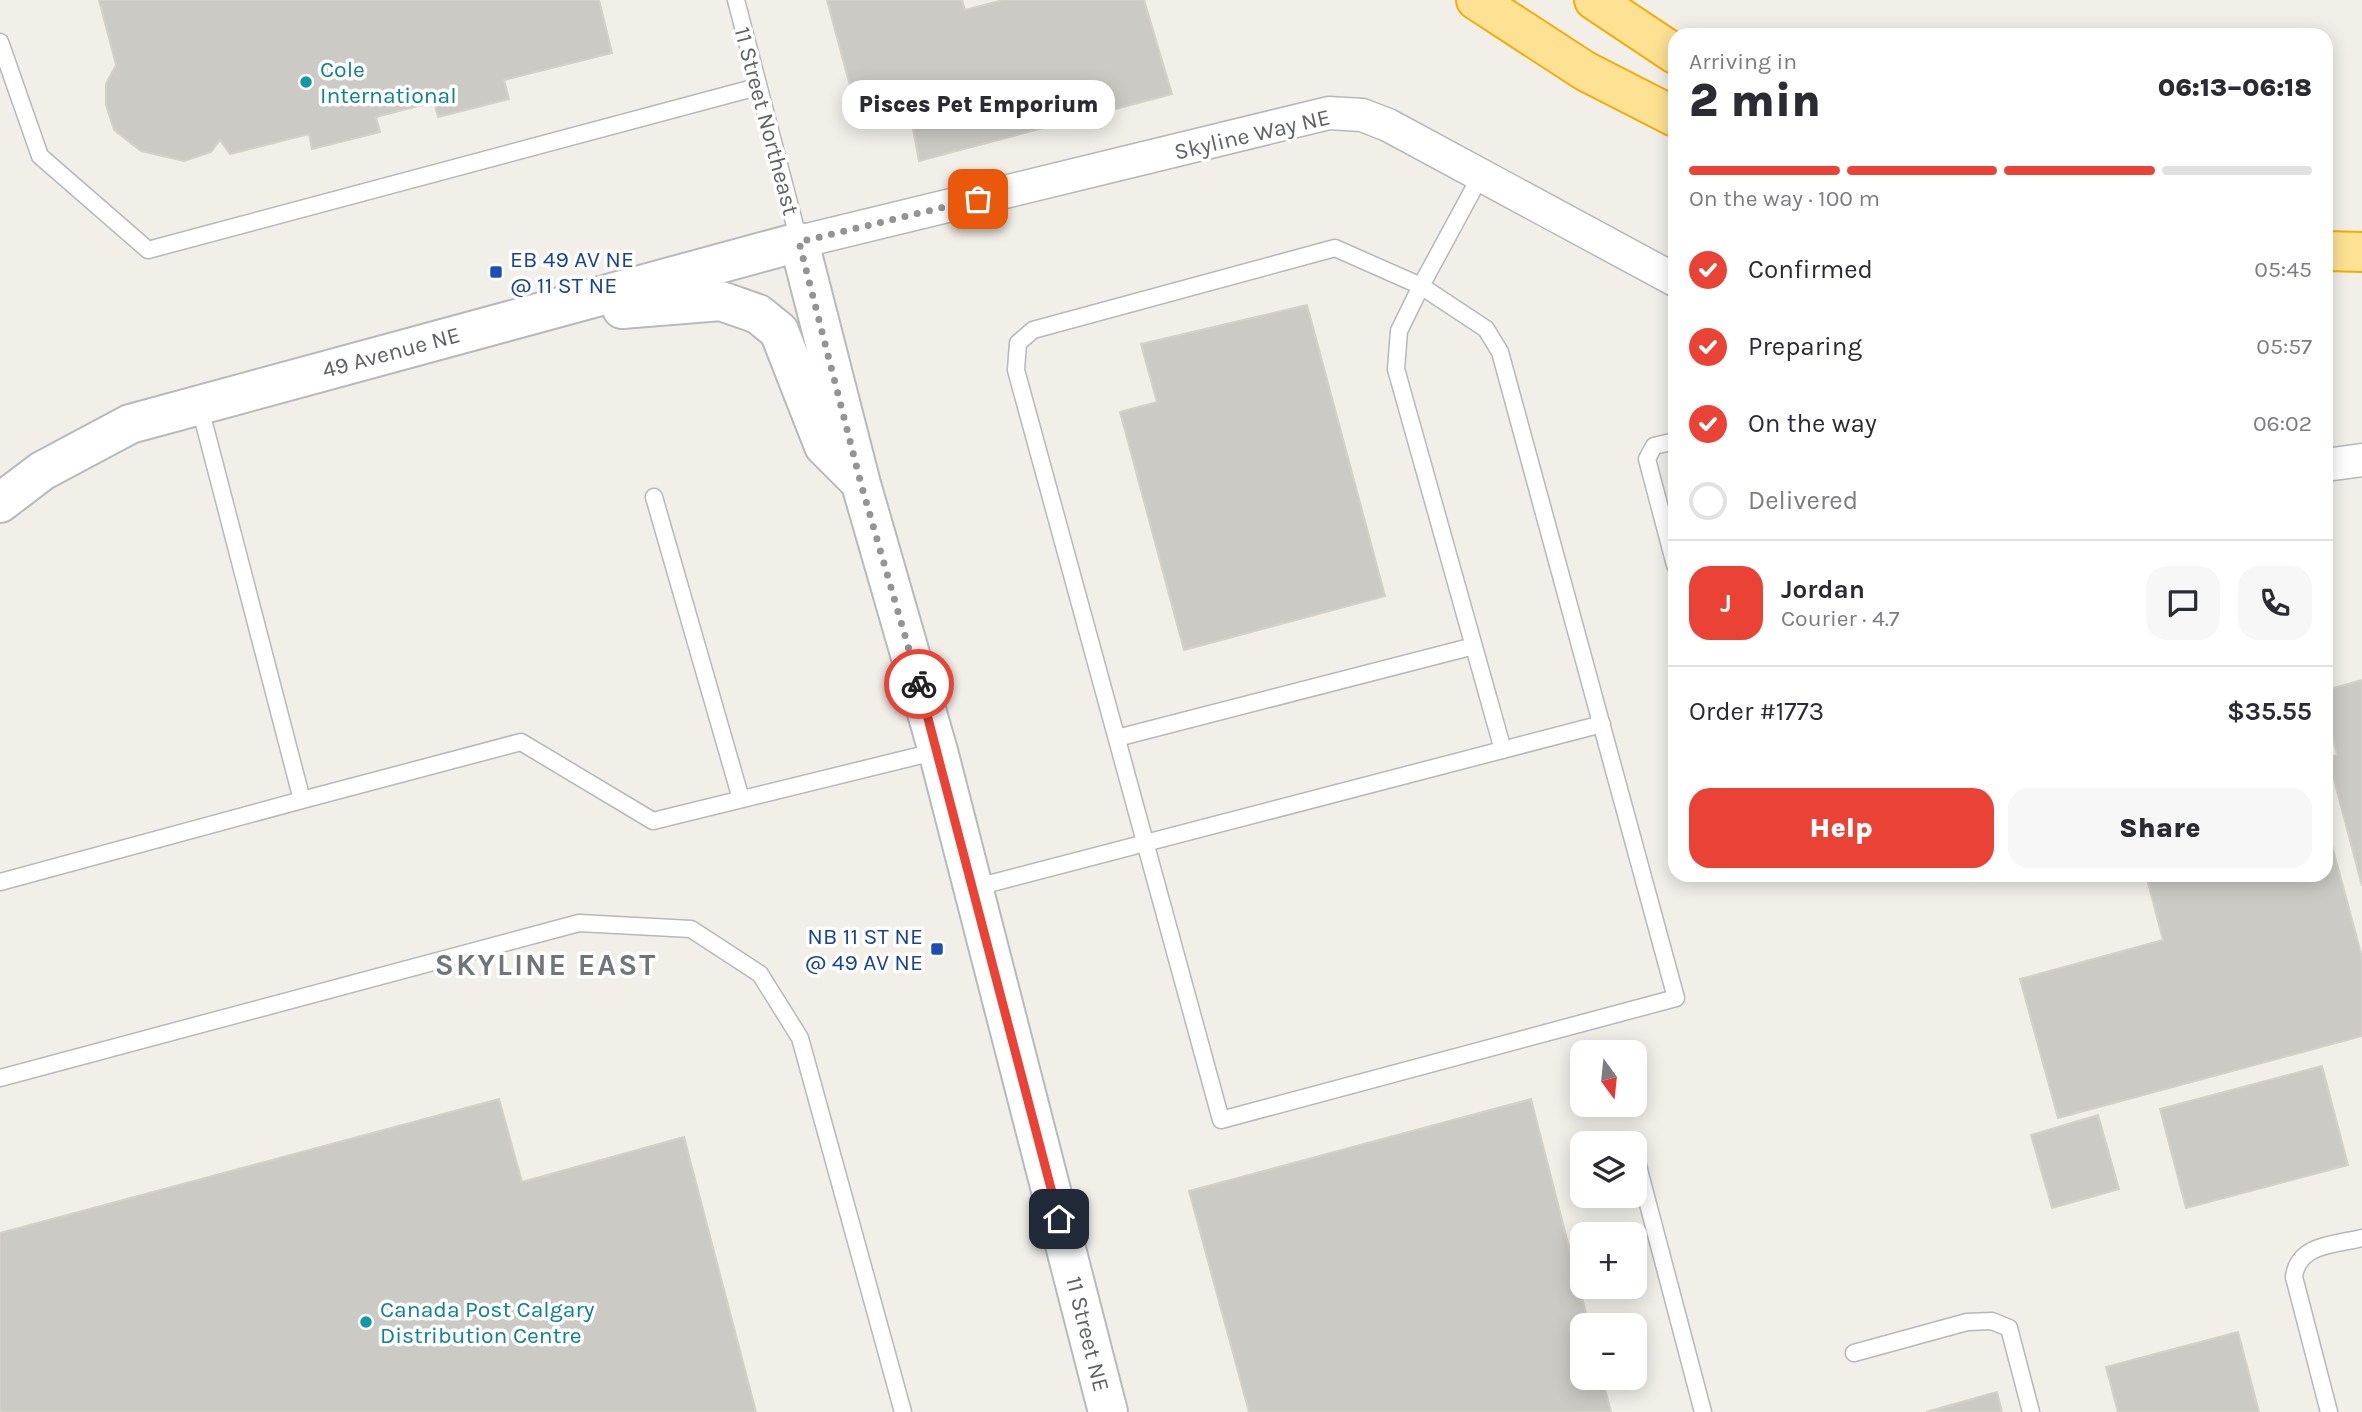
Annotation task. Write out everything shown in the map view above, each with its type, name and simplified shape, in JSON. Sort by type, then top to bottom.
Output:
[{"type":"highway","points":[[1476,0],[1585,71],[1668,113]]},
{"type":"highway","points":[[1594,0],[1668,49]]},
{"type":"highway","points":[[2333,251],[2362,252]]},
{"type":"street","name":"Skyline Way NE","points":[[799,242],[1329,113],[1362,115],[1388,125],[1668,276]]},
{"type":"street","name":"49 Avenue NE","points":[[0,503],[42,471],[130,425],[799,242]]},
{"type":"street","name":"11 Street NE","points":[[799,242],[861,484],[938,751],[1108,1412]]},
{"type":"street","points":[[522,317],[721,301],[758,314],[779,331],[824,446],[861,484]]},
{"type":"street","points":[[2333,464],[2362,460]]},
{"type":"street","points":[[0,480],[42,471]]},
{"type":"lane","name":"11 Street Northeast","points":[[736,0],[799,242]]},
{"type":"lane","points":[[0,42],[40,156],[148,250],[757,87]]},
{"type":"lane","points":[[1481,175],[1399,331],[1396,369],[1503,750]]},
{"type":"lane","points":[[1335,248],[1421,286],[1486,328],[1500,352],[1676,998],[1221,1119],[1016,370],[1018,343],[1033,330],[1335,248]]},
{"type":"lane","points":[[200,404],[302,800]]},
{"type":"lane","points":[[1668,443],[1654,446],[1647,459],[1668,538]]},
{"type":"lane","points":[[654,497],[741,799]]},
{"type":"lane","points":[[1117,738],[1474,646]]},
{"type":"lane","points":[[973,888],[1602,724]]},
{"type":"lane","points":[[0,882],[521,742],[653,821],[938,751]]},
{"type":"lane","points":[[0,1078],[579,923],[691,929],[760,974],[800,1038],[903,1412]]},
{"type":"lane","points":[[1647,1198],[1703,1412]]},
{"type":"lane","points":[[2329,1412],[2294,1277],[2295,1262],[2304,1253],[2362,1238]]},
{"type":"lane","points":[[1854,1353],[1968,1322],[1992,1321],[2009,1328],[2031,1412]]},
{"type":"building","name":"Cole International","points":[[99,0],[599,0],[612,53],[504,80],[509,99],[438,117],[434,102],[376,117],[380,132],[312,149],[309,134],[230,154],[220,140],[211,152],[184,161],[141,151],[114,130],[106,105],[106,84],[116,65]]},
{"type":"building","points":[[827,0],[962,0],[965,10],[1003,0],[1144,0],[1172,94],[919,161],[911,118],[861,127]]},
{"type":"building","points":[[1307,305],[1385,596],[1184,650],[1120,412],[1157,402],[1141,344]]},
{"type":"building","points":[[2362,680],[2362,886],[2333,776],[2333,756],[2337,755],[2333,739],[2333,688]]},
{"type":"building","points":[[2333,849],[2362,957],[2362,1036],[2058,1118],[2020,979],[2163,940],[2148,882],[2333,882]]},
{"type":"building","points":[[2322,1066],[2348,1165],[2186,1208],[2160,1109]]},
{"type":"building","name":"Canada Post Calgary Distribution Centre","points":[[499,1099],[522,1182],[684,1137],[756,1412],[0,1412],[0,1233]]},
{"type":"building","points":[[1531,1099],[1570,1251],[1570,1299],[1582,1299],[1586,1313],[1570,1313],[1570,1390],[1605,1390],[1611,1412],[1249,1412],[1189,1191]]},
{"type":"building","points":[[2098,1115],[2119,1189],[2052,1208],[2031,1135]]},
{"type":"building","points":[[2238,1332],[2259,1412],[2118,1412],[2106,1367]]},
{"type":"building","points":[[1997,1392],[2002,1412],[1926,1412]]},
{"type":"way so far","points":[[919,684],[861,484],[799,242],[978,199]]},
{"type":"place","name":"Cole International","points":[[306,82]]},
{"type":"place","name":"Pisces Pet Emporium","points":[[978,199]]},
{"type":"place","name":"EB 49 AV NE @ 11 ST NE","points":[[496,272]]},
{"type":"place","name":"NB 11 ST NE @ 49 AV NE","points":[[937,949]]},
{"type":"place","name":"Canada Post Calgary Distribution Centre","points":[[366,1322]]},
{"type":"district","name":"SKYLINE EAST","points":[[546,965]]},
{"type":"route","points":[[919,684],[1059,1219]]}]
